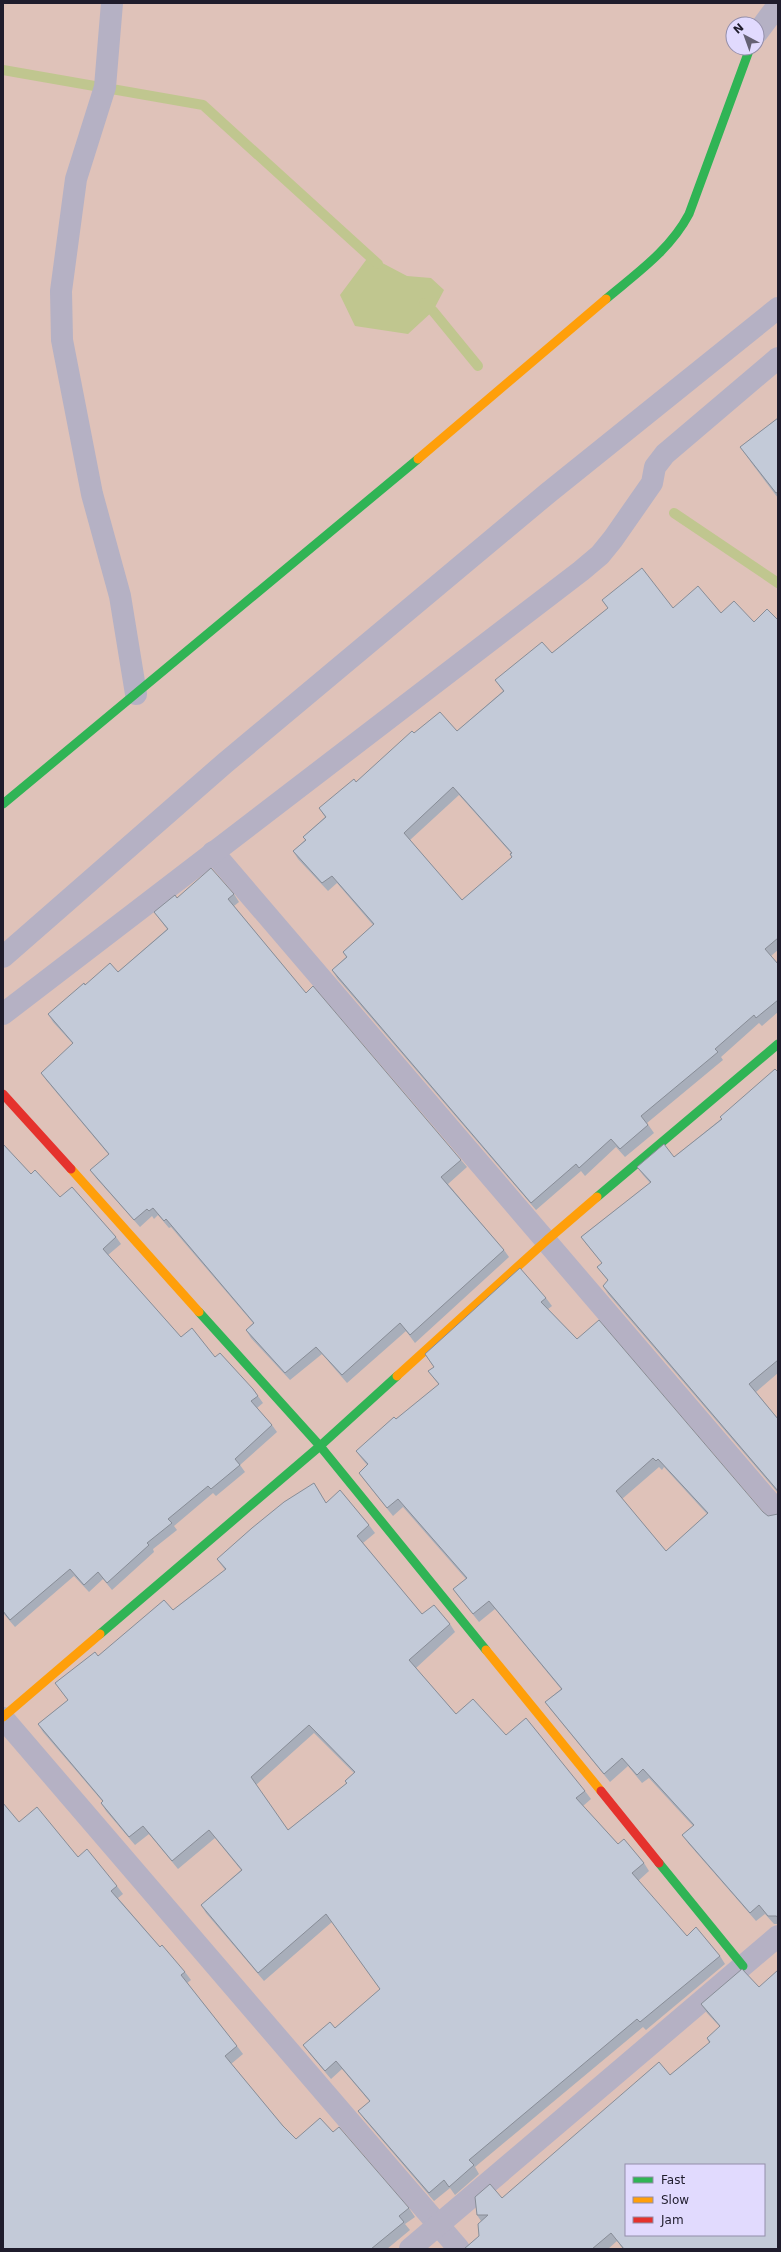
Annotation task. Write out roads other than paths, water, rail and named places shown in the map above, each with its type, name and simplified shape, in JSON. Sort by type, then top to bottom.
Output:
[{"type":"street","points":[[112,3],[105,87],[76,180],[61,291],[62,340],[92,494],[120,596],[136,694]]},
{"type":"street","points":[[765,22],[778,4]]},
{"type":"street","points":[[3,804],[327,536],[664,250],[680,231],[689,214],[747,56]]},
{"type":"street","points":[[3,957],[225,763],[548,493],[778,308]]},
{"type":"street","points":[[3,1014],[600,555],[652,483],[655,468],[665,454],[778,358]]},
{"type":"street","points":[[213,852],[547,1240],[702,1425],[778,1512]]},
{"type":"street","points":[[459,2249],[437,2226],[3,1718],[320,1446],[547,1240],[778,1044]]},
{"type":"street","points":[[3,1094],[320,1446],[743,1966]]},
{"type":"street","points":[[410,2249],[778,1936]]},
{"type":"waterway","points":[[3,70],[203,105],[378,264]]},
{"type":"waterway","points":[[424,303],[433,311],[478,366]]},
{"type":"waterway","points":[[674,513],[778,583]]}]
